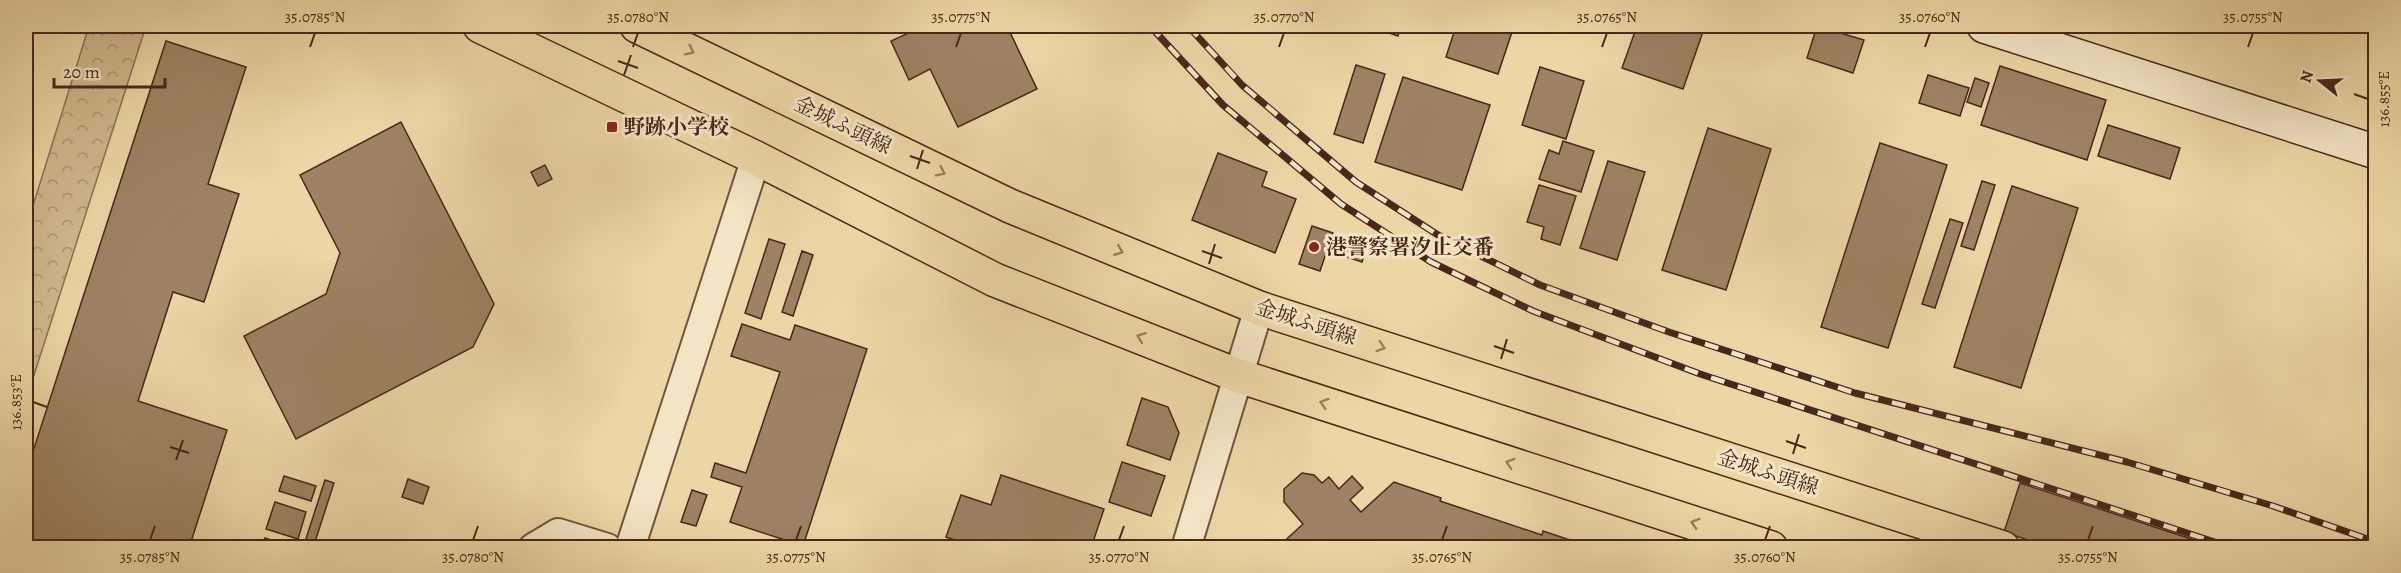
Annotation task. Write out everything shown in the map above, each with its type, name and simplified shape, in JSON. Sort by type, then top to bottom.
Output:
[{"type":"main road","points":[[480,26],[756,158],[995,280],[1239,376],[1771,548]]},
{"type":"main road","name":"金城ふ頭線","points":[[637,26],[1010,206],[1259,308],[2003,548]]},
{"type":"street","points":[[1984,26],[2376,152]]},
{"type":"street","points":[[630,548],[756,158]]},
{"type":"street","points":[[1186,548],[1259,308]]},
{"type":"street","points":[[533,548],[558,533],[607,548]]},
{"type":"green space","points":[[89,26],[146,26],[26,400],[26,228]]},
{"type":"building","points":[[910,26],[1007,26],[1037,89],[958,127],[930,69],[909,80],[891,41],[913,31]]},
{"type":"building","points":[[1368,26],[1401,26],[1398,36]]},
{"type":"building","points":[[1456,26],[1514,26],[1498,74],[1446,57]]},
{"type":"building","points":[[1637,26],[1705,26],[1683,89],[1622,68]]},
{"type":"building","points":[[1817,26],[1864,40],[1853,73],[1807,58]]},
{"type":"building","points":[[166,41],[246,67],[208,184],[239,194],[204,302],[173,292],[138,401],[227,430],[189,548],[50,548],[26,540],[26,473]]},
{"type":"building","points":[[1356,65],[1385,74],[1363,143],[1334,134]]},
{"type":"building","points":[[2000,66],[2106,100],[2087,160],[1981,125]]},
{"type":"building","points":[[1540,67],[1584,81],[1566,139],[1522,125]]},
{"type":"building","points":[[1928,75],[1969,88],[1960,116],[1919,103]]},
{"type":"building","points":[[1403,77],[1490,105],[1462,190],[1375,162]]},
{"type":"building","points":[[1975,78],[1989,83],[1981,107],[1967,102]]},
{"type":"building","points":[[401,122],[494,304],[473,347],[296,439],[244,336],[326,294],[340,253],[300,175]]},
{"type":"building","points":[[2108,125],[2180,148],[2170,179],[2098,156]]},
{"type":"building","points":[[1708,128],[1771,149],[1726,290],[1662,270]]},
{"type":"building","points":[[1563,141],[1594,151],[1581,192],[1539,179],[1549,150],[1559,154]]},
{"type":"building","points":[[1880,143],[1947,165],[1888,348],[1821,327]]},
{"type":"building","points":[[1218,153],[1267,172],[1262,186],[1296,199],[1275,253],[1192,220]]},
{"type":"building","points":[[1608,161],[1645,172],[1617,260],[1580,248]]},
{"type":"building","points":[[545,165],[552,179],[538,186],[531,172]]},
{"type":"building","points":[[1982,181],[1995,185],[1974,250],[1961,246]]},
{"type":"building","points":[[1539,185],[1576,196],[1560,245],[1541,239],[1544,227],[1527,222]]},
{"type":"building","points":[[2012,186],[2078,208],[2021,388],[1954,367]]},
{"type":"building","points":[[1950,219],[1963,223],[1935,308],[1922,304]]},
{"type":"building","points":[[1312,226],[1333,233],[1320,271],[1299,264]]},
{"type":"building","points":[[1340,237],[1367,245],[1362,262],[1335,253]]},
{"type":"building","points":[[769,239],[785,244],[761,319],[745,313]]},
{"type":"building","points":[[802,251],[813,255],[793,316],[782,312]]},
{"type":"building","points":[[742,324],[790,340],[795,325],[867,349],[803,546],[730,522],[742,487],[711,477],[715,463],[746,473],[780,372],[731,356]]},
{"type":"building","points":[[1142,398],[1168,407],[1179,433],[1170,460],[1127,445]]},
{"type":"building","points":[[1122,462],[1165,476],[1151,516],[1109,502]]},
{"type":"building","points":[[1302,473],[1314,475],[1322,483],[1329,477],[1339,489],[1352,476],[1363,488],[1350,500],[1361,512],[1394,482],[1441,498],[1440,501],[1542,535],[1543,531],[1576,542],[1575,548],[1277,548],[1303,524],[1284,502],[1284,489]]},
{"type":"building","points":[[1001,475],[1104,509],[1091,548],[977,548],[946,537],[961,495],[991,505]]},
{"type":"building","points":[[284,476],[316,486],[311,501],[279,491]]},
{"type":"building","points":[[408,479],[429,487],[423,504],[402,497]]},
{"type":"building","points":[[325,480],[334,483],[313,548],[303,548]]},
{"type":"building","points":[[2020,483],[2219,548],[2052,548],[2004,532]]},
{"type":"building","points":[[692,490],[707,495],[696,526],[681,522]]},
{"type":"building","points":[[275,502],[306,512],[298,539],[266,529]]},
{"type":"building","points":[[265,538],[295,548],[262,548]]},
{"type":"railway","points":[[1150,26],[1223,105],[1341,204],[1431,262],[1533,311],[1700,374],[2233,548]]},
{"type":"railway","points":[[1188,26],[1242,85],[1356,182],[1438,235],[1540,285],[1669,332],[1855,393],[2127,462],[2273,506],[2376,542]]},
{"type":"place","name":"野跡小学校","points":[[612,127]]},
{"type":"place","name":"港警察署汐止交番","points":[[1314,247]]}]
